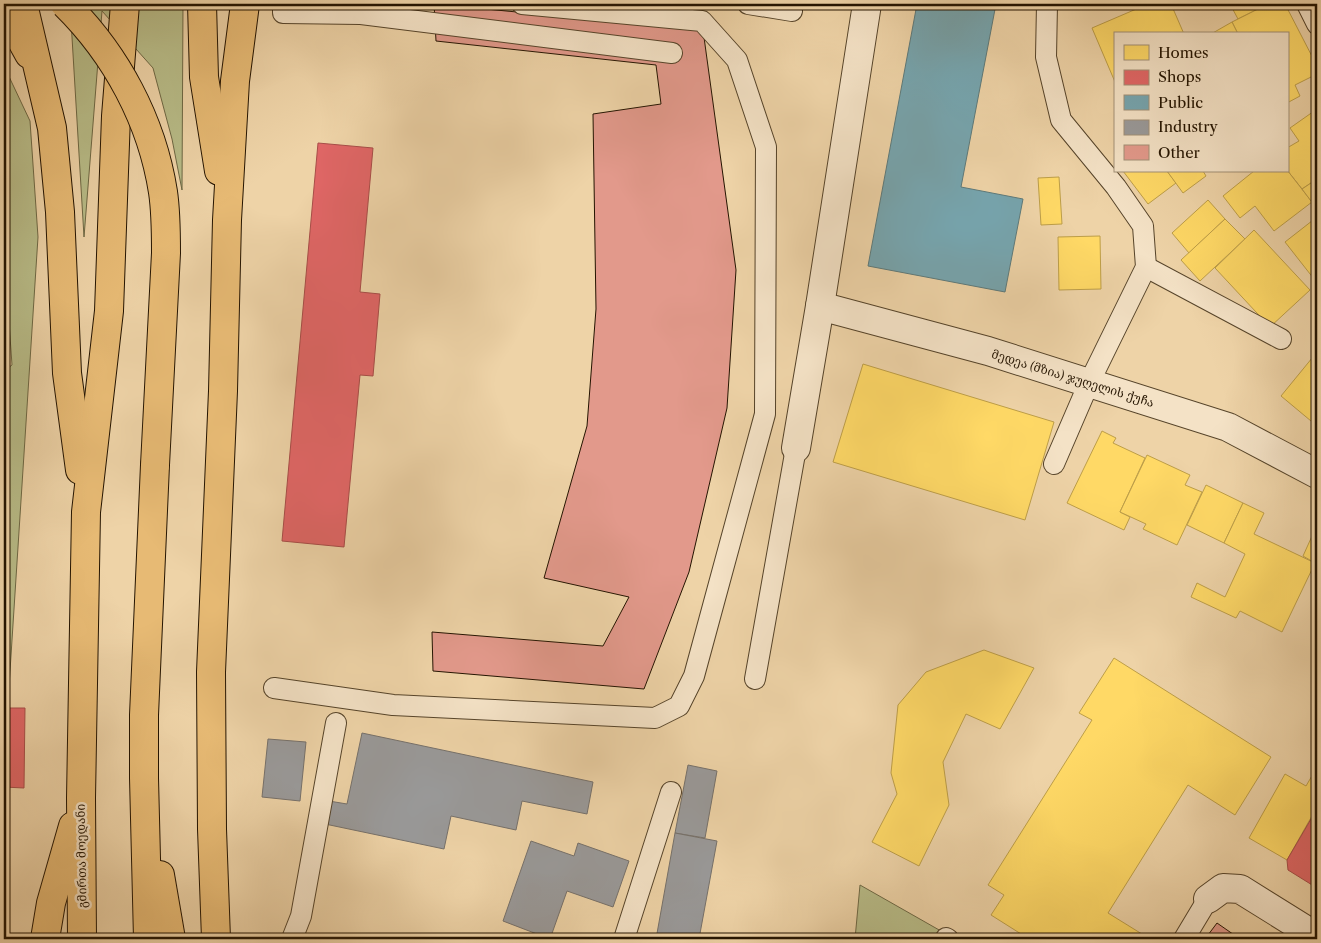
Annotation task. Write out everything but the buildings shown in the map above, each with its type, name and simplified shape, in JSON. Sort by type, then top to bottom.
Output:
[{"type":"main road","points":[[23,4],[52,128],[60,212],[67,373],[86,512]]},
{"type":"main road","points":[[65,4],[90,31],[112,60],[127,86],[148,135],[156,160],[166,219],[166,253],[145,669],[144,778],[148,939]]},
{"type":"main road","points":[[81,798],[86,512],[109,311],[116,116],[125,4]]},
{"type":"main road","points":[[202,4],[204,77],[227,220]]},
{"type":"main road","points":[[216,939],[212,829],[211,672],[223,391],[227,220],[235,80],[245,4]]},
{"type":"main road","points":[[4,19],[18,34],[40,74]]},
{"type":"main road","points":[[144,778],[171,939]]},
{"type":"main road","name":"გმირთა მოედანი","points":[[45,939],[51,903],[81,798]]},
{"type":"main road","name":"გმირთა მოედანი","points":[[81,798],[82,939]]},
{"type":"main road","points":[[200,939],[212,829]]},
{"type":"street","points":[[796,448],[867,4]]},
{"type":"street","name":"მედეა (მზია) ჯუღელის ქუჩა","points":[[820,306],[988,351],[1228,427],[1317,474]]},
{"type":"street","points":[[1208,899],[1223,888],[1240,889],[1317,937]]},
{"type":"lane","points":[[284,4],[283,13],[361,14],[672,53]]},
{"type":"lane","points":[[361,14],[388,4]]},
{"type":"lane","points":[[274,688],[392,705],[655,718],[679,706],[694,676],[765,414],[766,147],[737,60],[702,21],[522,4]]},
{"type":"lane","points":[[748,4],[792,12]]},
{"type":"lane","points":[[1047,4],[1046,57],[1061,120],[1116,187],[1143,226],[1146,267],[1089,383],[1054,464]]},
{"type":"lane","points":[[1307,4],[1317,24]]},
{"type":"lane","points":[[1146,267],[1281,339]]},
{"type":"lane","points":[[755,679],[796,448]]},
{"type":"lane","points":[[292,939],[301,916],[336,723]]},
{"type":"lane","points":[[624,939],[671,792]]},
{"type":"lane","points":[[1184,939],[1208,899]]},
{"type":"green space","points":[[70,4],[183,4],[182,190],[172,139],[153,68],[102,11],[84,237]]},
{"type":"green space","points":[[4,66],[30,121],[38,237],[4,764],[4,371],[12,365],[4,250]]},
{"type":"green space","points":[[860,885],[955,939],[855,939]]}]
